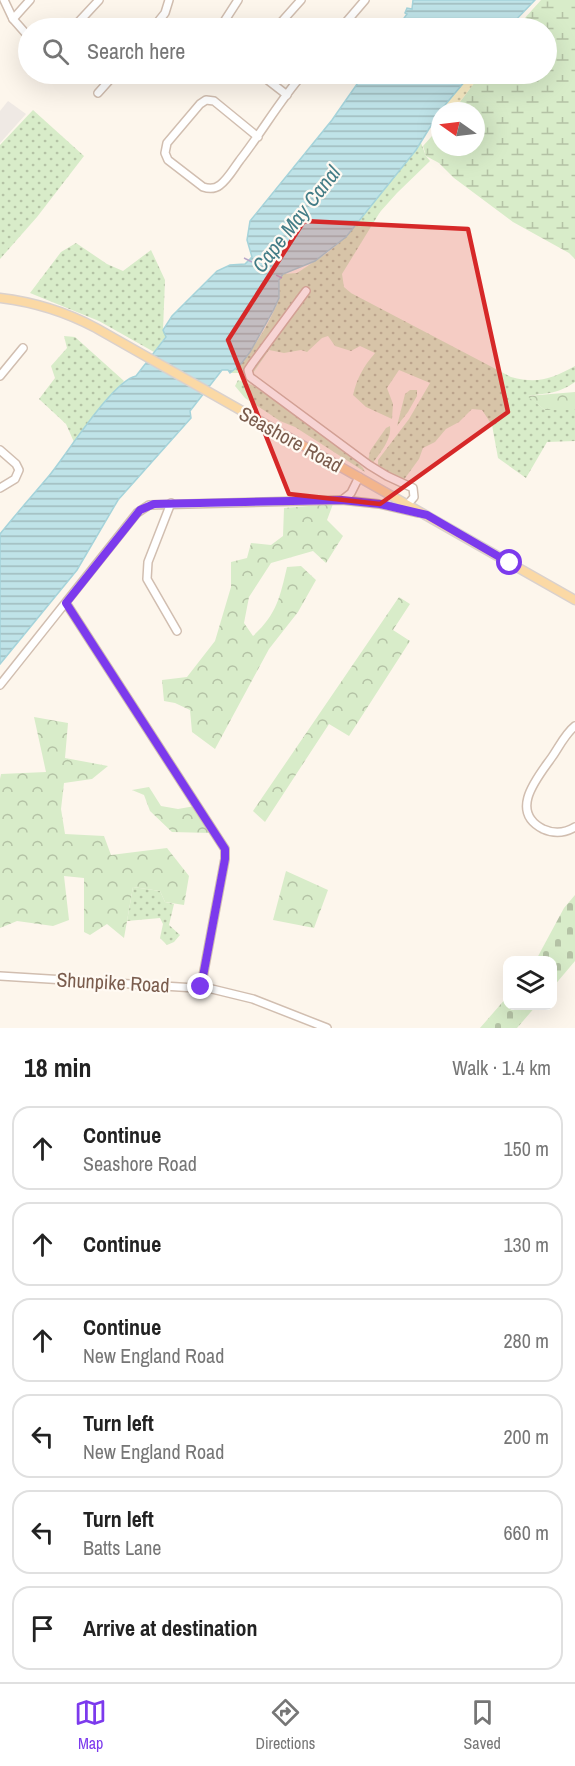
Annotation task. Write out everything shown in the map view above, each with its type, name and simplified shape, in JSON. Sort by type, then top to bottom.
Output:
[{"type":"main road","name":"Seashore Road","points":[[0,298],[41,306],[68,315],[135,349],[575,600]]},
{"type":"street","points":[[3,0],[18,25]]},
{"type":"street","points":[[13,19],[30,0]]},
{"type":"street","points":[[161,18],[169,0]]},
{"type":"street","points":[[285,18],[301,0]]},
{"type":"street","points":[[350,18],[365,0]]},
{"type":"street","points":[[82,18],[97,1]]},
{"type":"street","points":[[225,18],[234,2]]},
{"type":"street","points":[[98,93],[106,84]]},
{"type":"street","points":[[273,84],[287,95]]},
{"type":"street","points":[[258,136],[216,102],[206,100],[167,143],[165,153],[168,160],[207,188],[214,188],[221,184],[258,136],[295,84]]},
{"type":"street","points":[[306,291],[248,370],[250,376],[369,465],[413,488],[414,497],[408,504]]},
{"type":"street","points":[[0,376],[22,348]]},
{"type":"street","points":[[0,450],[16,464],[18,470],[15,479],[0,488]]},
{"type":"street","points":[[342,500],[351,492],[359,477]]},
{"type":"street","points":[[0,685],[140,510],[149,505],[342,500],[380,504],[427,515]]},
{"type":"street","points":[[171,503],[148,562],[147,579],[177,631]]},
{"type":"street","points":[[66,603],[225,849],[201,987]]},
{"type":"street","points":[[575,726],[531,786],[527,802],[532,819],[546,830],[564,832],[575,827]]},
{"type":"street","name":"Shunpike Road","points":[[0,976],[201,987],[239,994],[310,1025],[327,1028]]},
{"type":"highlighted area","points":[[304,221],[468,229],[508,412],[380,504],[289,494],[228,340]]},
{"type":"shaded area","points":[[8,101],[26,114],[0,143],[0,111]]},
{"type":"green space","points":[[541,0],[575,0],[575,259],[569,253],[513,222],[454,178],[439,163],[426,156],[423,146],[431,137],[431,156],[485,156],[485,102],[460,102],[473,84],[557,84],[557,18],[525,18]]},
{"type":"green space","points":[[33,110],[84,156],[37,217],[0,259],[0,145]]},
{"type":"green space","points":[[421,143],[430,161],[380,212],[342,274],[344,287],[351,293],[511,377],[529,380],[544,379],[575,366],[575,382],[569,386],[552,392],[528,396],[545,410],[575,410],[575,441],[547,442],[526,478],[498,458],[492,425],[482,410],[472,409],[459,422],[446,429],[435,442],[423,448],[419,459],[403,481],[378,465],[378,460],[409,419],[430,383],[399,370],[387,388],[393,404],[392,419],[366,407],[353,395],[361,373],[375,353],[360,346],[351,351],[335,346],[328,336],[322,338],[307,352],[301,350],[284,353],[269,350],[253,373],[230,373],[252,349],[269,320],[279,298],[280,281],[283,274],[297,273],[346,237]]},
{"type":"green space","points":[[76,243],[107,264],[123,271],[151,250],[165,280],[163,330],[166,336],[154,352],[99,321],[30,293],[61,252]]},
{"type":"green space","points":[[64,336],[75,337],[124,381],[74,442],[66,424],[39,399],[55,378],[51,366],[67,348]]},
{"type":"green space","points":[[238,380],[252,385],[348,452],[365,472],[245,398],[235,386]]},
{"type":"green space","points":[[410,390],[417,390],[417,396],[397,426],[405,394]]},
{"type":"green space","points":[[575,392],[575,410],[545,410],[527,396]]},
{"type":"green space","points":[[390,426],[389,436],[382,450],[373,463],[368,461],[370,451],[386,428]]},
{"type":"green space","points":[[333,504],[327,520],[343,536],[326,563],[313,551],[271,563],[249,597],[244,623],[253,636],[267,620],[276,604],[287,567],[301,566],[316,580],[298,612],[269,649],[215,749],[192,732],[190,710],[164,701],[162,680],[187,677],[215,641],[231,587],[231,562],[247,558],[251,543],[271,545],[283,536],[284,508]]},
{"type":"green space","points":[[399,597],[410,604],[393,630],[410,641],[349,736],[329,724],[265,822],[253,811]]},
{"type":"green space","points":[[34,717],[68,723],[65,758],[108,766],[92,779],[64,783],[61,809],[65,834],[104,836],[111,855],[167,848],[189,876],[184,905],[165,902],[160,891],[133,887],[124,938],[107,924],[90,935],[84,932],[84,878],[64,876],[69,920],[53,926],[17,921],[0,928],[0,779],[1,774],[46,772]]},
{"type":"green space","points":[[149,787],[161,806],[178,809],[195,806],[210,833],[172,832],[150,811],[144,795],[132,790]]},
{"type":"green space","points":[[286,871],[328,890],[314,928],[273,920]]},
{"type":"green space","points":[[133,887],[160,891],[165,902],[174,904],[169,925],[180,935],[174,942],[167,945],[160,938],[163,924],[160,918],[127,921]]},
{"type":"green space","points":[[575,895],[575,961],[557,982],[557,956],[538,956],[564,908]]},
{"type":"green space","points":[[503,1002],[503,1010],[533,1010],[517,1028],[480,1028]]},
{"type":"sand","points":[[463,84],[473,84],[460,102],[448,102]]},
{"type":"water","points":[[413,0],[535,0],[518,18],[404,18],[407,8],[412,9]]},
{"type":"water","name":"Cape May Canal","points":[[357,84],[463,84],[448,102],[431,102],[431,126],[416,150],[346,237],[315,261],[283,274],[279,280],[279,298],[250,352],[230,373],[228,370],[222,370],[190,411],[191,418],[118,500],[77,570],[0,664],[0,534],[48,477],[102,405],[126,381],[136,376],[166,337],[163,330],[172,316],[217,271],[230,265],[245,264],[252,257],[247,240],[250,221],[332,120]]},
{"type":"railway","points":[[244,258],[254,263]]},
{"type":"railway","points":[[276,275],[282,278]]},
{"type":"route","points":[[201,987],[225,849],[66,603],[140,510],[154,504],[342,500],[380,504],[427,515],[510,563]]}]
